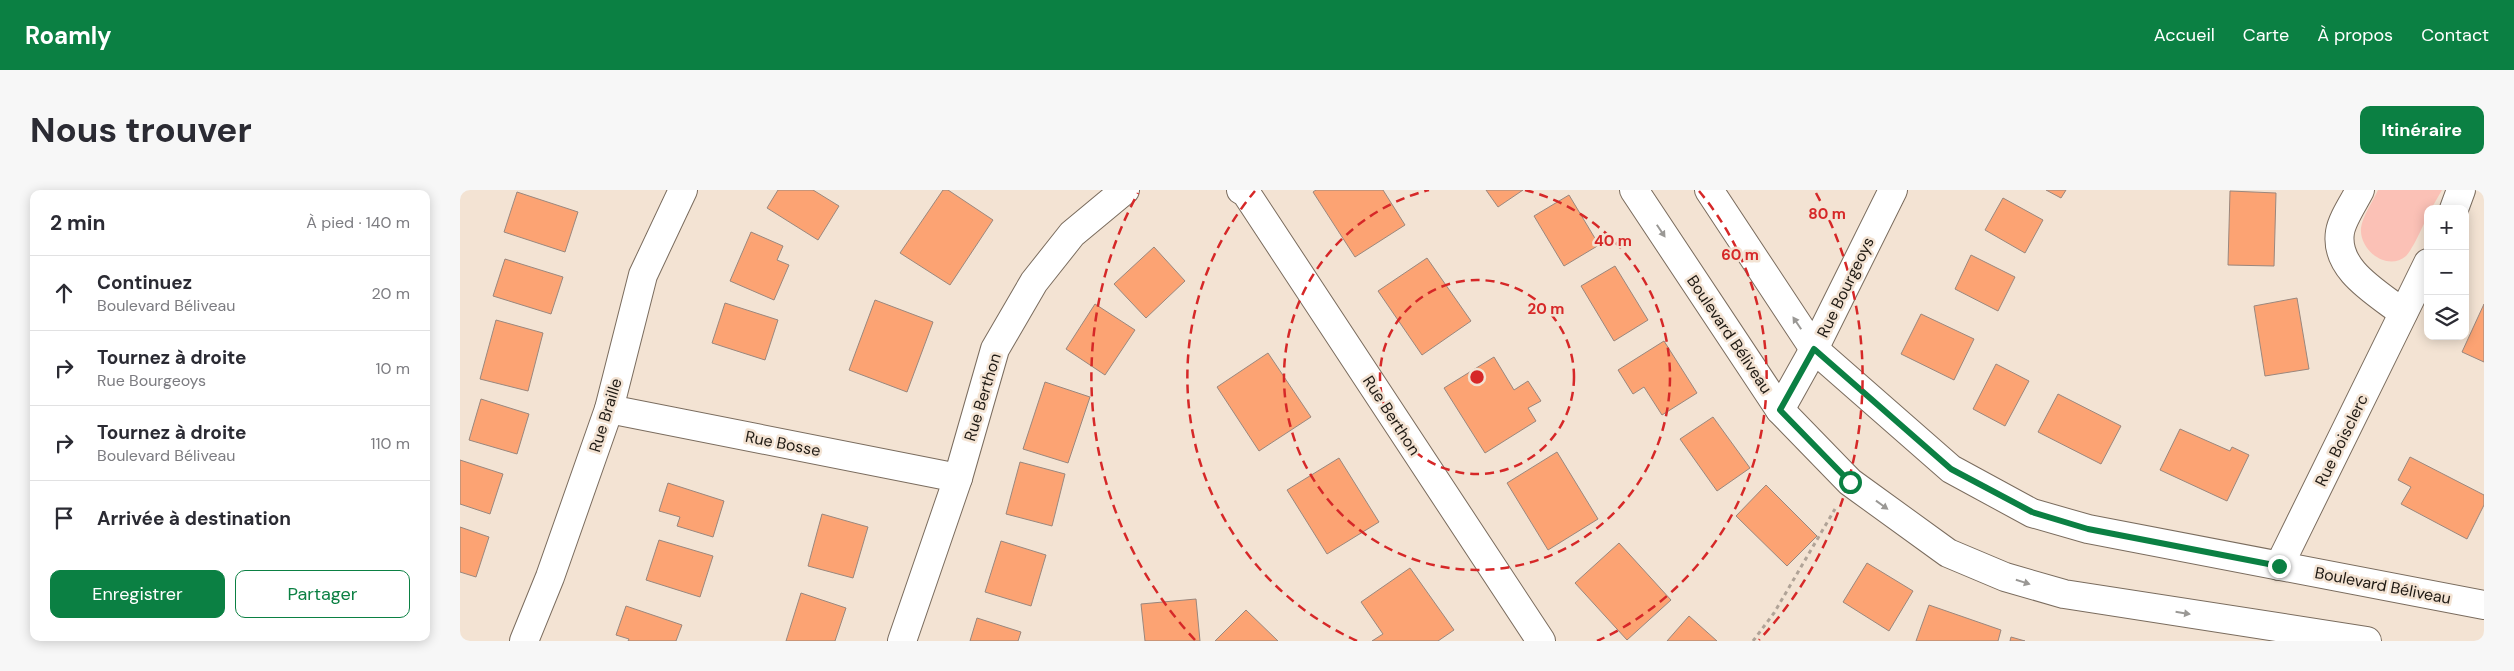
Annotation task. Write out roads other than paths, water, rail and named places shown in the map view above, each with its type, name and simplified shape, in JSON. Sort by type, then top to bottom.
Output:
[{"type":"street","name":"Rue Braille","points":[[524,641],[550,577],[608,409],[643,275],[683,190]]},
{"type":"street","name":"Rue Berthon","points":[[902,641],[958,478],[995,349],[1034,282],[1072,234],[1125,190]]},
{"type":"street","name":"Rue Berthon","points":[[1241,190],[1246,193],[1541,641]]},
{"type":"street","name":"Boulevard Béliveau","points":[[1634,190],[1780,410],[1850,482],[1948,553],[2005,577],[2064,594],[2367,641]]},
{"type":"street","name":"Boulevard Béliveau","points":[[1709,190],[1814,349],[1951,469],[2032,512],[2088,529],[2484,604]]},
{"type":"street","name":"Rue Bourgeoys","points":[[1780,410],[1814,349],[1893,190]]},
{"type":"street","points":[[2360,190],[2340,231],[2341,249],[2349,269],[2403,313]]},
{"type":"street","points":[[2456,205],[2462,190]]},
{"type":"street","name":"Rue Boisclerc","points":[[2279,566],[2424,271]]},
{"type":"street","name":"Rue Bosse","points":[[608,409],[958,478]]}]
